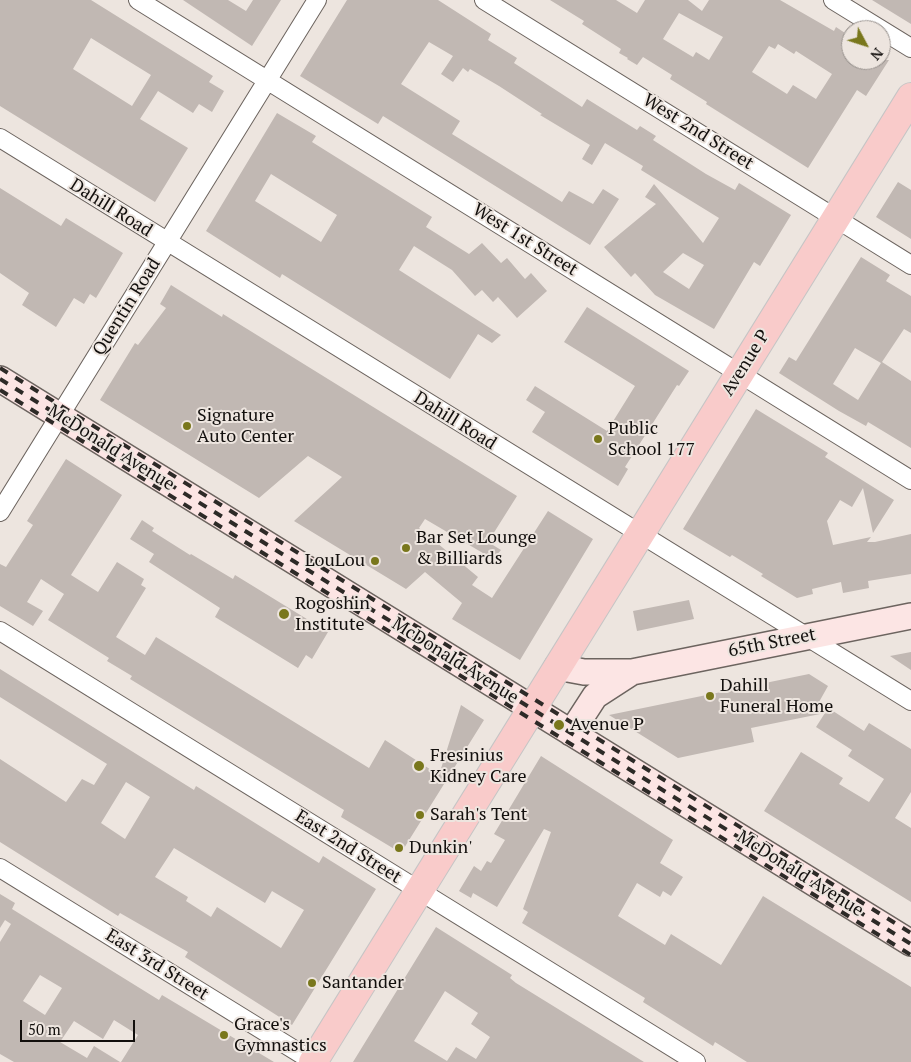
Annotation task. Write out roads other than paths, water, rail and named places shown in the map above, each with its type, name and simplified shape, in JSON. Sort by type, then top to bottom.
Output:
[{"type":"main road","name":"Avenue P","points":[[314,1062],[911,97]]},
{"type":"main road","name":"McDonald Avenue","points":[[0,379],[911,943]]},
{"type":"main road","name":"65th Street","points":[[557,667],[584,672],[632,672],[911,616]]},
{"type":"main road","name":"65th Street","points":[[571,733],[595,696],[632,672]]},
{"type":"street","name":"West 1st Street","points":[[138,0],[911,480]]},
{"type":"street","name":"Quentin Road","points":[[0,512],[317,0]]},
{"type":"street","name":"West 2nd Street","points":[[484,0],[911,265]]},
{"type":"street","points":[[833,0],[911,48]]},
{"type":"street","name":"Dahill Road","points":[[0,138],[639,535],[911,701]]},
{"type":"street","name":"East 2nd Street","points":[[0,631],[696,1062]]},
{"type":"street","name":"East 3rd Street","points":[[0,868],[314,1062]]},
{"type":"railway","points":[[0,368],[911,933]]},
{"type":"railway","points":[[0,379],[911,944]]},
{"type":"railway","points":[[0,390],[911,955]]},
{"type":"place","name":"Signature Auto Center","points":[[187,426]]},
{"type":"place","name":"Public School 177","points":[[598,439]]},
{"type":"place","name":"Bar Set Lounge & Billiards","points":[[406,548]]},
{"type":"place","name":"LouLou","points":[[375,561]]},
{"type":"place","name":"Rogoshin Institute","points":[[284,614]]},
{"type":"place","name":"Dahill Funeral Home","points":[[710,696]]},
{"type":"place","name":"Avenue P","points":[[559,725]]},
{"type":"place","name":"Fresinius Kidney Care","points":[[419,766]]},
{"type":"place","name":"Sarah's Tent","points":[[420,815]]},
{"type":"place","name":"Dunkin'","points":[[399,848]]},
{"type":"place","name":"Santander","points":[[312,983]]},
{"type":"place","name":"Grace's Gymnastics","points":[[224,1035]]}]
